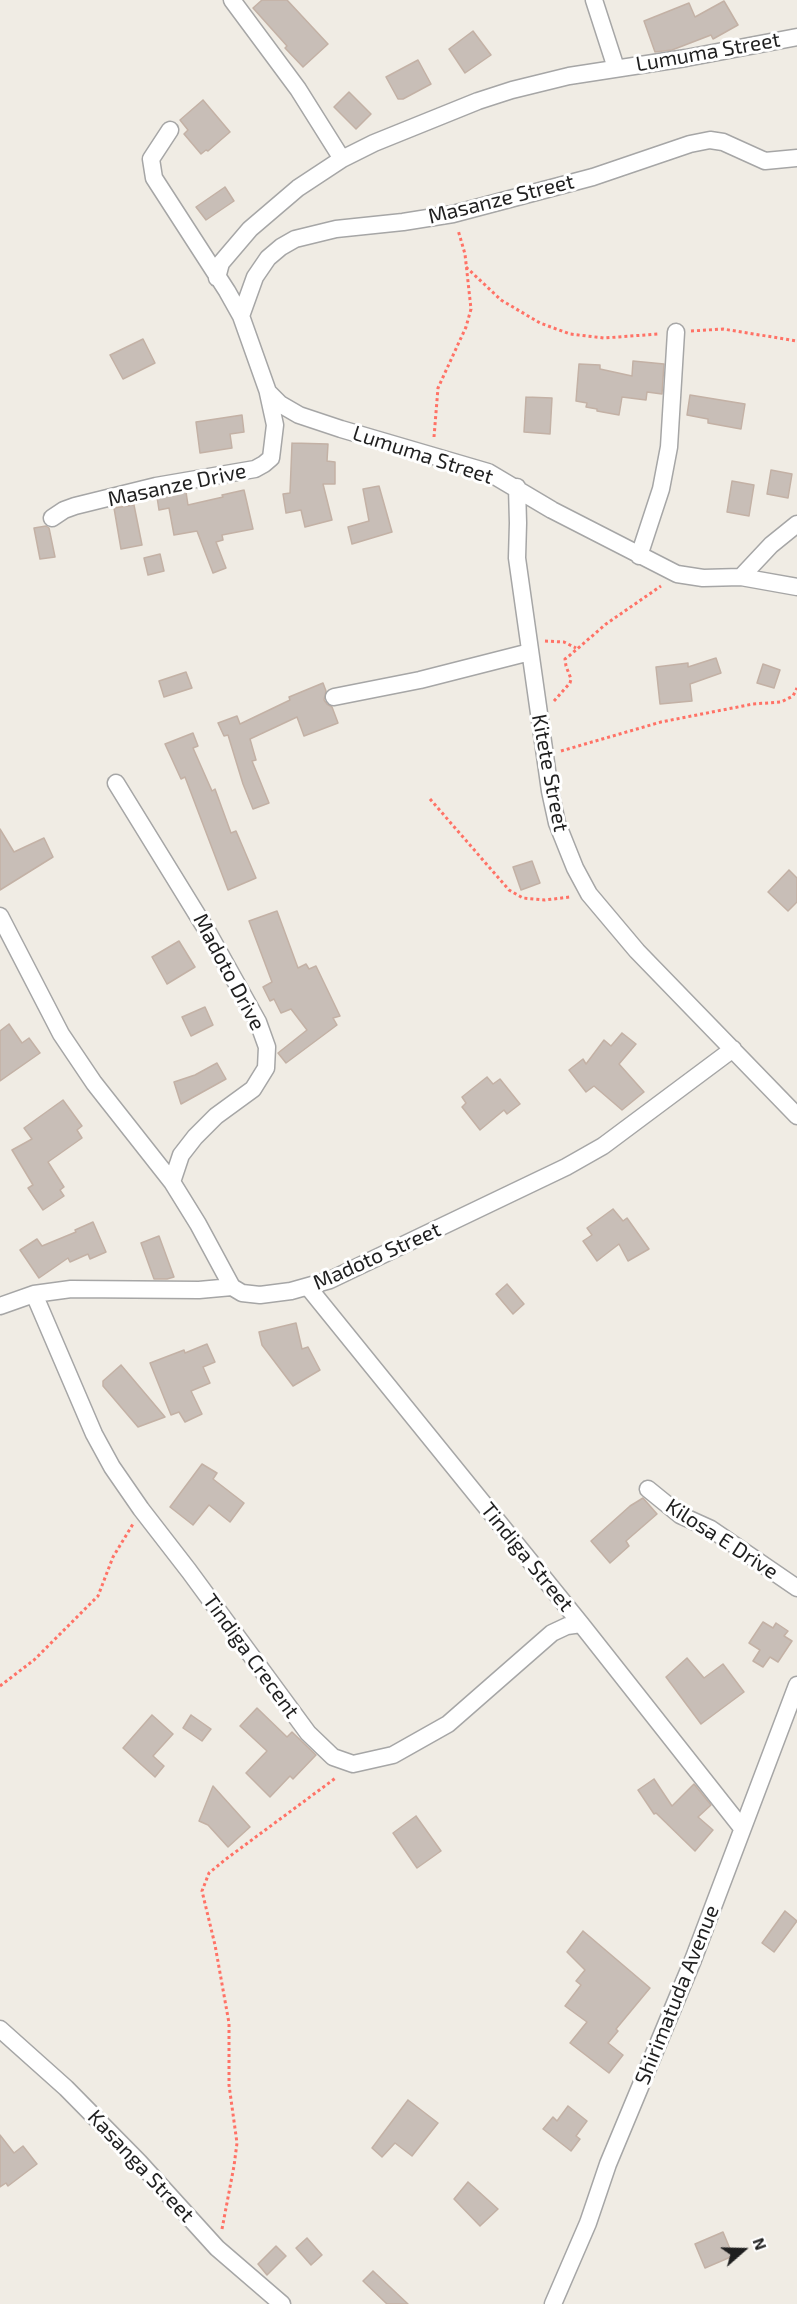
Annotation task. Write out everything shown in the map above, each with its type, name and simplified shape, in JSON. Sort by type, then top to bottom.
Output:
[{"type":"street","points":[[232,0],[298,88],[342,159]]},
{"type":"street","points":[[594,0],[616,68]]},
{"type":"street","name":"Lumuma Street","points":[[217,278],[221,263],[250,229],[298,188],[342,159],[374,143],[478,101],[512,90],[616,68],[686,58],[797,37]]},
{"type":"street","points":[[170,130],[151,159],[154,178],[241,316],[268,392]]},
{"type":"street","name":"Masanze Street","points":[[241,316],[255,277],[268,258],[295,239],[336,229],[453,214],[593,177],[690,144],[723,142],[765,161],[797,158]]},
{"type":"street","points":[[639,556],[661,489],[669,447],[676,332]]},
{"type":"street","name":"Lumuma Street","points":[[268,392],[280,404],[299,415],[488,472],[517,487],[552,510],[676,574],[703,578],[741,577],[797,586]]},
{"type":"street","name":"Masanze Drive","points":[[52,518],[64,510],[156,486],[255,469],[264,464],[271,458],[275,425],[268,392]]},
{"type":"street","name":"Kitete Street","points":[[517,487],[517,558],[539,715],[557,823],[574,868],[589,894],[637,951],[797,1116]]},
{"type":"street","points":[[741,577],[771,545],[797,524]]},
{"type":"street","points":[[334,697],[420,680],[529,646]]},
{"type":"street","name":"Madoto Drive","points":[[116,783],[209,934],[258,1022],[267,1047],[266,1068],[253,1089],[216,1116],[195,1137],[181,1155],[172,1182]]},
{"type":"street","points":[[0,916],[62,1034],[94,1083],[172,1182],[232,1287]]},
{"type":"street","name":"Madoto Street","points":[[34,1294],[71,1289],[199,1290],[232,1287],[242,1293],[260,1294],[308,1287],[330,1280],[394,1251],[603,1146],[733,1049]]},
{"type":"street","name":"Tindiga Street","points":[[308,1287],[581,1624],[742,1828]]},
{"type":"street","points":[[0,1306],[34,1294]]},
{"type":"street","name":"Tindiga Crecent","points":[[34,1294],[94,1434],[112,1467],[308,1733],[333,1757],[353,1764]]},
{"type":"street","name":"Kilosa E Drive","points":[[648,1489],[680,1515],[711,1529],[797,1587]]},
{"type":"street","points":[[353,1764],[393,1755],[448,1724],[552,1633],[567,1626],[581,1624]]},
{"type":"street","name":"Shirimatuda Avenue","points":[[553,2304],[588,2223],[608,2164],[693,1960],[797,1685]]},
{"type":"street","name":"Kasanga Street","points":[[0,2029],[66,2088],[218,2248],[282,2304]]},
{"type":"path","points":[[433,454],[438,388],[466,327],[471,309],[465,255],[453,214]]},
{"type":"path","points":[[466,267],[501,300],[540,322],[570,334],[604,338],[723,329],[797,341]]},
{"type":"path","points":[[539,715],[570,684],[566,659],[576,648],[590,640],[606,624],[676,574]]},
{"type":"path","points":[[529,646],[564,642],[576,648]]},
{"type":"path","points":[[545,755],[661,722],[753,704],[781,702],[793,696],[797,688]]},
{"type":"path","points":[[430,799],[509,890],[523,898],[545,900],[589,894]]},
{"type":"path","points":[[0,1686],[34,1660],[98,1596],[113,1557],[141,1509]]},
{"type":"path","points":[[218,2248],[237,2143],[229,2085],[229,2023],[202,1892],[204,1882],[209,1873],[226,1859],[353,1764]]},
{"type":"building","points":[[262,0],[287,0],[328,44],[303,67],[253,8]]},
{"type":"building","points":[[724,1],[738,25],[713,39],[711,35],[672,50],[655,52],[644,21],[689,3],[695,17]]},
{"type":"building","points":[[473,31],[491,55],[465,73],[449,49]]},
{"type":"building","points":[[418,60],[431,84],[403,99],[398,99],[386,77]]},
{"type":"building","points":[[349,92],[371,114],[356,129],[334,107]]},
{"type":"building","points":[[203,100],[230,132],[208,151],[201,154],[184,134],[188,130],[180,120]]},
{"type":"building","points":[[225,187],[234,201],[206,220],[196,207]]},
{"type":"building","points":[[143,339],[155,363],[123,379],[110,355]]},
{"type":"building","points":[[633,361],[664,364],[662,394],[647,392],[646,400],[622,397],[619,415],[597,411],[597,409],[586,407],[587,403],[576,401],[579,364],[600,365],[600,369],[632,376]]},
{"type":"building","points":[[690,395],[745,404],[741,429],[708,423],[708,419],[687,415]]},
{"type":"building","points":[[526,397],[552,398],[550,434],[524,432]]},
{"type":"building","points":[[242,415],[244,432],[230,434],[232,448],[200,453],[196,422]]},
{"type":"building","points":[[292,443],[328,444],[327,461],[335,462],[335,484],[323,484],[332,520],[305,527],[301,510],[286,513],[283,494],[290,493]]},
{"type":"building","points":[[771,470],[792,474],[788,498],[767,494]]},
{"type":"building","points":[[732,481],[754,485],[749,516],[727,512]]},
{"type":"building","points":[[379,486],[392,532],[352,544],[348,527],[369,521],[363,489]]},
{"type":"building","points":[[244,490],[253,529],[222,535],[223,540],[216,542],[226,568],[213,573],[197,531],[174,535],[169,508],[159,510],[157,497],[186,492],[188,505]]},
{"type":"building","points":[[134,505],[142,545],[121,549],[114,508]]},
{"type":"building","points":[[46,526],[49,528],[55,557],[40,559],[34,528]]},
{"type":"building","points":[[160,554],[164,571],[148,575],[144,558]]},
{"type":"building","points":[[716,658],[721,673],[690,684],[692,701],[660,704],[656,667],[688,663],[688,667]]},
{"type":"building","points":[[763,664],[780,670],[774,688],[757,683]]},
{"type":"building","points":[[186,672],[192,688],[164,697],[159,681]]},
{"type":"building","points":[[323,683],[326,691],[324,700],[332,707],[338,723],[304,736],[297,717],[250,739],[256,760],[252,761],[269,803],[253,809],[228,735],[224,736],[218,723],[237,716],[240,724],[290,700],[289,697]]},
{"type":"building","points":[[193,733],[198,746],[193,748],[212,791],[215,789],[231,833],[236,831],[256,878],[228,890],[185,777],[181,779],[165,744]]},
{"type":"building","points":[[0,829],[14,852],[44,838],[53,857],[0,890]]},
{"type":"building","points":[[532,861],[540,883],[521,890],[513,867]]},
{"type":"building","points":[[789,870],[797,878],[797,902],[788,911],[768,892]]},
{"type":"building","points":[[277,911],[298,968],[306,964],[309,969],[316,966],[340,1016],[333,1018],[337,1025],[286,1063],[278,1053],[307,1030],[291,1009],[281,1013],[274,999],[270,1001],[263,987],[272,982],[249,921]]},
{"type":"building","points":[[179,941],[195,967],[167,984],[152,957]]},
{"type":"building","points":[[205,1007],[213,1025],[191,1036],[182,1017]]},
{"type":"building","points":[[9,1024],[22,1043],[29,1038],[40,1053],[0,1081],[0,1031]]},
{"type":"building","points":[[622,1033],[636,1044],[619,1064],[644,1092],[622,1110],[594,1086],[586,1092],[569,1070],[583,1059],[586,1064],[604,1040],[611,1046]]},
{"type":"building","points":[[217,1063],[226,1079],[181,1104],[174,1082],[195,1075]]},
{"type":"building","points":[[487,1077],[493,1084],[500,1079],[520,1104],[507,1114],[504,1110],[480,1130],[462,1107],[466,1103],[462,1097]]},
{"type":"building","points":[[63,1100],[82,1126],[77,1130],[82,1138],[48,1162],[64,1187],[60,1190],[64,1196],[43,1210],[28,1188],[33,1185],[12,1150],[32,1139],[24,1128]]},
{"type":"building","points":[[613,1209],[623,1221],[627,1218],[649,1249],[628,1261],[619,1244],[597,1261],[583,1241],[592,1235],[587,1228]]},
{"type":"building","points":[[93,1222],[106,1252],[90,1259],[88,1254],[70,1262],[68,1258],[39,1278],[20,1250],[37,1239],[42,1246],[76,1232],[75,1230]]},
{"type":"building","points":[[159,1236],[174,1277],[167,1279],[154,1279],[141,1243]]},
{"type":"building","points":[[507,1284],[524,1304],[513,1314],[496,1294]]},
{"type":"building","points":[[296,1323],[302,1349],[308,1347],[320,1370],[293,1386],[262,1345],[259,1332]]},
{"type":"building","points":[[207,1344],[215,1362],[203,1367],[210,1383],[191,1391],[202,1414],[185,1422],[179,1412],[171,1415],[150,1363]]},
{"type":"building","points":[[121,1365],[165,1417],[138,1427],[103,1386],[103,1381]]},
{"type":"building","points":[[202,1464],[217,1473],[213,1479],[244,1503],[230,1522],[209,1505],[193,1525],[170,1507]]},
{"type":"building","points":[[643,1498],[657,1514],[626,1541],[629,1546],[610,1563],[591,1541],[630,1506]]},
{"type":"building","points":[[763,1622],[773,1628],[776,1623],[788,1631],[784,1636],[792,1641],[778,1662],[770,1657],[763,1667],[753,1661],[760,1650],[749,1643]]},
{"type":"building","points":[[687,1658],[704,1678],[723,1664],[744,1692],[701,1724],[666,1677]]},
{"type":"building","points":[[257,1708],[287,1737],[292,1732],[316,1755],[293,1779],[290,1776],[270,1797],[246,1773],[267,1751],[240,1726]]},
{"type":"building","points":[[152,1715],[173,1734],[153,1756],[164,1766],[155,1777],[123,1748]]},
{"type":"building","points":[[191,1715],[211,1729],[202,1741],[183,1728]]},
{"type":"building","points":[[654,1779],[672,1806],[694,1784],[711,1805],[698,1817],[713,1830],[695,1851],[656,1813],[654,1814],[638,1790]]},
{"type":"building","points":[[213,1786],[250,1827],[228,1847],[208,1825],[199,1821]]},
{"type":"building","points":[[416,1816],[441,1851],[417,1868],[393,1833]]},
{"type":"building","points":[[785,1911],[797,1921],[774,1952],[762,1943]]},
{"type":"building","points":[[583,1931],[650,1988],[616,2029],[618,2031],[608,2043],[623,2055],[609,2073],[570,2043],[587,2022],[565,2006],[581,1985],[576,1981],[585,1970],[567,1952]]},
{"type":"building","points":[[408,2100],[438,2123],[412,2156],[395,2143],[382,2157],[372,2148]]},
{"type":"building","points":[[568,2106],[587,2121],[576,2136],[580,2139],[571,2151],[543,2129],[553,2117],[557,2121]]},
{"type":"building","points":[[0,2135],[14,2153],[23,2146],[37,2164],[8,2186],[6,2183],[0,2187]]},
{"type":"building","points":[[468,2182],[498,2209],[480,2226],[454,2199]]},
{"type":"building","points":[[723,2232],[733,2256],[705,2268],[695,2244]]},
{"type":"building","points":[[307,2238],[322,2255],[311,2265],[296,2248]]},
{"type":"building","points":[[276,2246],[286,2256],[267,2275],[258,2264]]},
{"type":"building","points":[[373,2271],[408,2304],[387,2304],[363,2281]]}]
